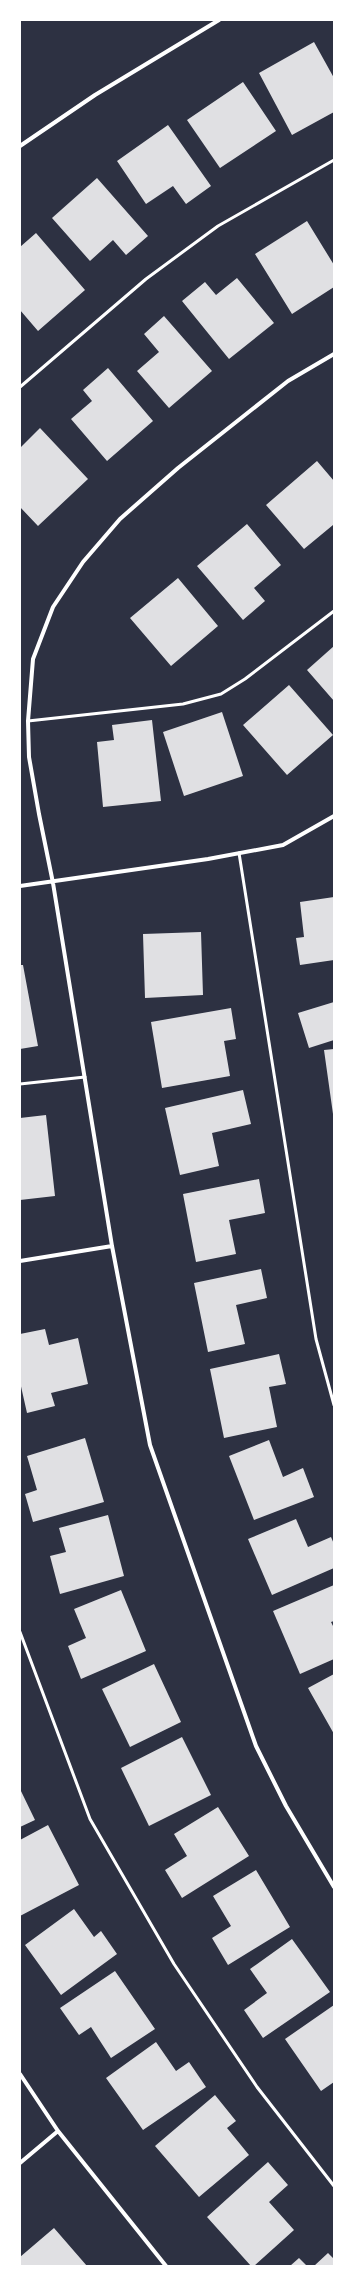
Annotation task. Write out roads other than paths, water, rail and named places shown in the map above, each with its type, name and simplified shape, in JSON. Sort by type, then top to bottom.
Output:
[{"type":"street","points":[[20,146],[95,95],[219,20]]},
{"type":"street","points":[[334,354],[288,381],[178,468],[120,519],[83,562],[53,607],[33,659],[28,721],[29,757],[53,883],[112,1246],[150,1445],[256,1746],[286,1806],[334,1887]]},
{"type":"street","points":[[20,886],[53,883],[283,845],[334,816]]},
{"type":"street","points":[[20,1261],[112,1246]]},
{"type":"street","points":[[20,2074],[58,2131],[166,2266]]},
{"type":"street","points":[[20,2163],[58,2131]]},
{"type":"lane","points":[[20,387],[146,279],[218,226],[334,160]]},
{"type":"lane","points":[[28,721],[183,704],[221,694],[245,679],[334,610]]},
{"type":"lane","points":[[239,853],[316,1339],[334,1404]]},
{"type":"lane","points":[[20,1084],[85,1077]]},
{"type":"lane","points":[[20,1632],[90,1819],[174,1964],[257,2087],[334,2186]]}]
